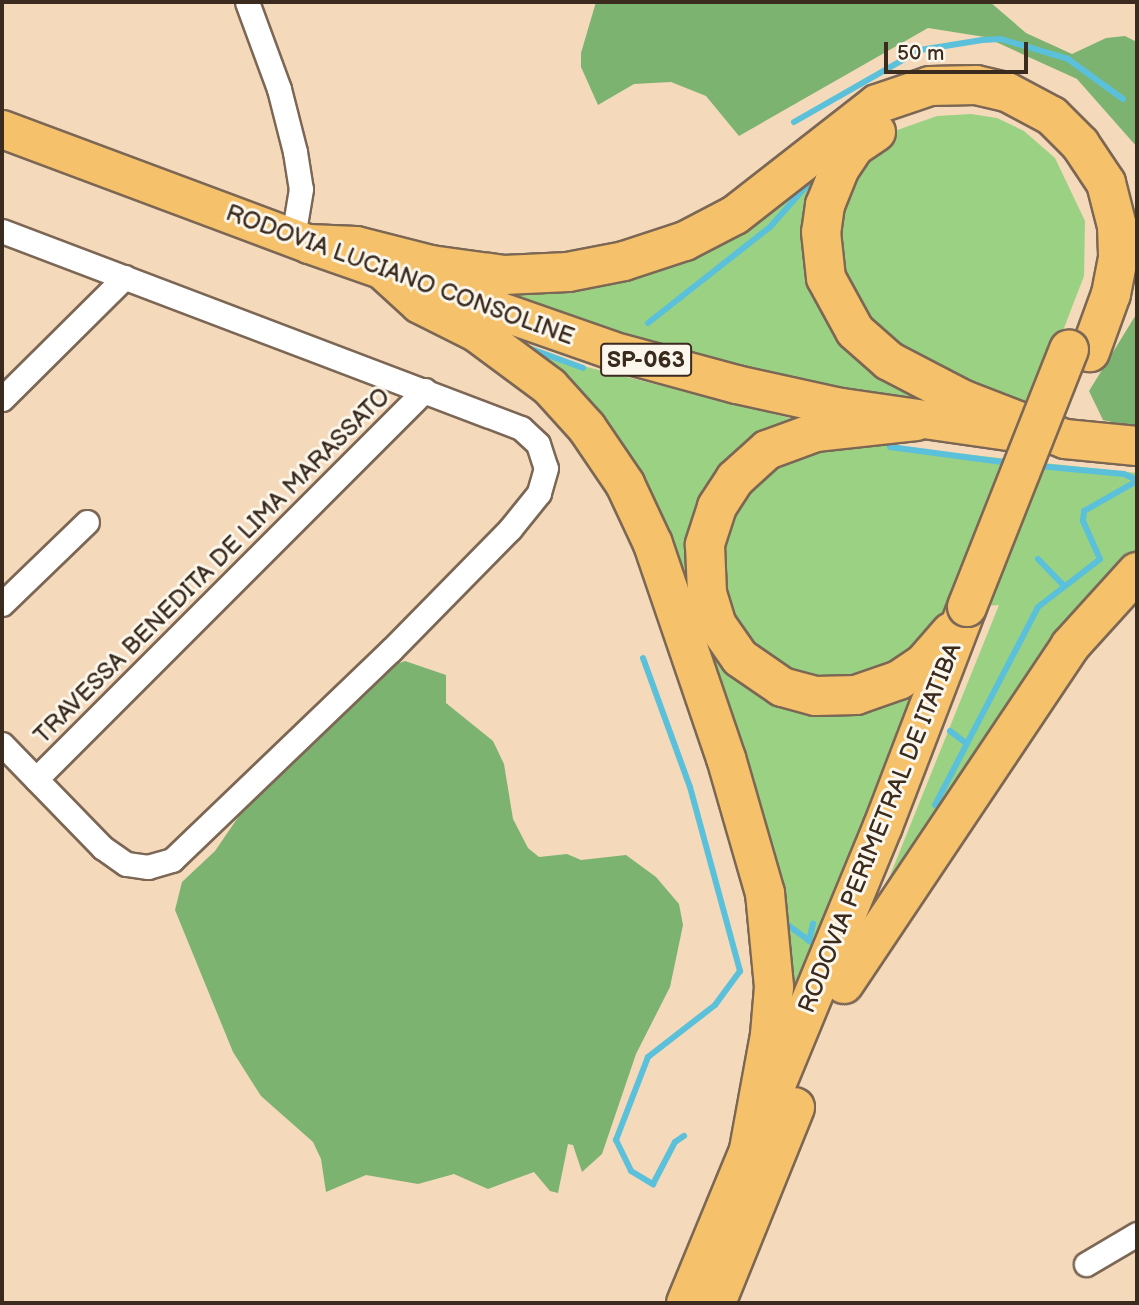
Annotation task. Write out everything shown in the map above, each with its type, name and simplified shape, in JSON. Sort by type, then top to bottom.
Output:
[{"type":"highway","points":[[301,241],[356,246],[470,273],[505,275],[568,272],[624,261],[685,242],[735,215],[877,104],[930,86],[976,85],[1007,92],[1052,116],[1080,144],[1106,183],[1117,226],[1118,258],[1111,294],[1080,351]]},
{"type":"highway","points":[[1065,439],[930,386],[889,361],[855,331],[826,278],[821,232],[832,184],[856,146],[892,121],[943,105],[997,111],[1042,134],[1082,184],[1097,235],[1080,351]]},
{"type":"highway","points":[[385,272],[420,304],[476,332],[550,387],[599,445],[649,535],[726,758],[765,893],[774,987],[765,1063],[748,1149]]},
{"type":"highway","name":"RODOVIA PERIMETRAL DE ITATIBA","points":[[686,1303],[1080,351]]},
{"type":"highway","points":[[916,421],[798,436],[767,450],[735,479],[709,527],[704,579],[710,609],[731,646],[764,677],[798,692],[837,697],[873,691],[899,680],[924,663],[973,609]]},
{"type":"highway","name":"RODOVIA LUCIANO CONSOLINE","points":[[1065,439],[1137,446]]},
{"type":"highway","points":[[844,984],[1070,646],[1137,572]]},
{"type":"highway","name":"RODOVIA PERIMETRAL DE ITATIBA","points":[[716,1303],[844,984],[973,609]]},
{"type":"main road","name":"RODOVIA LUCIANO CONSOLINE","points":[[2,129],[385,272],[548,329],[692,373],[916,421],[1065,439]]},
{"type":"street","points":[[247,2],[279,89],[295,152],[301,189],[301,241]]},
{"type":"street","points":[[2,231],[522,428],[538,444],[546,468],[539,493],[401,641],[172,860],[148,867],[126,863],[103,848],[2,744]]},
{"type":"street","points":[[2,399],[125,277]]},
{"type":"street","name":"TRAVESSA BENEDITA DE LIMA MARASSATO","points":[[36,779],[425,390]]},
{"type":"street","points":[[2,604],[87,522]]},
{"type":"street","points":[[1086,1264],[1137,1234]]},
{"type":"green space","points":[[596,2],[990,2],[1026,33],[1072,54],[1106,38],[1125,36],[1137,42],[1137,147],[1077,79],[985,37],[928,28],[739,136],[706,96],[671,82],[634,84],[598,105],[581,67],[581,53]]},
{"type":"green space","points":[[971,114],[997,118],[1024,131],[1055,158],[1085,221],[1084,276],[1032,411],[965,391],[849,311],[835,194],[889,133],[937,116]]},
{"type":"green space","points":[[823,159],[812,267],[949,405],[735,368],[541,312],[494,288],[564,284]]},
{"type":"green space","points":[[1137,313],[1137,428],[1103,420],[1089,391]]},
{"type":"green space","points":[[513,341],[583,366],[802,421],[699,528],[747,680],[926,674],[787,1017],[663,546]]},
{"type":"green space","points":[[851,442],[1137,473],[1137,558],[883,893],[999,605],[967,607],[886,677],[798,683],[733,632],[715,550],[719,528],[776,458]]},
{"type":"green space","points":[[405,661],[446,675],[446,703],[493,741],[504,764],[513,819],[528,848],[539,857],[567,854],[581,860],[626,855],[656,877],[679,904],[683,925],[670,987],[636,1054],[602,1154],[582,1172],[573,1145],[568,1144],[558,1193],[550,1191],[534,1172],[488,1189],[454,1174],[418,1184],[366,1175],[326,1192],[321,1159],[313,1142],[261,1096],[233,1052],[175,910],[182,882],[215,851],[252,797],[383,669]]},
{"type":"waterway","points":[[794,122],[920,50],[982,40],[1001,39],[1068,59],[1123,99]]},
{"type":"waterway","points":[[648,323],[770,227],[818,173]]},
{"type":"waterway","points":[[523,346],[583,368]]},
{"type":"waterway","points":[[890,447],[1010,463]]},
{"type":"waterway","points":[[1038,466],[1124,474],[1137,480]]},
{"type":"waterway","points":[[935,805],[1038,607],[1100,559],[1083,521],[1084,511],[1137,481]]},
{"type":"waterway","points":[[1038,559],[1063,585]]},
{"type":"waterway","points":[[643,658],[690,787],[740,971],[715,1005],[648,1057],[616,1140],[631,1171],[653,1184],[675,1142],[684,1136]]},
{"type":"waterway","points":[[950,731],[967,744]]},
{"type":"waterway","points":[[785,923],[811,942]]},
{"type":"waterway","points":[[809,941],[813,923]]}]
